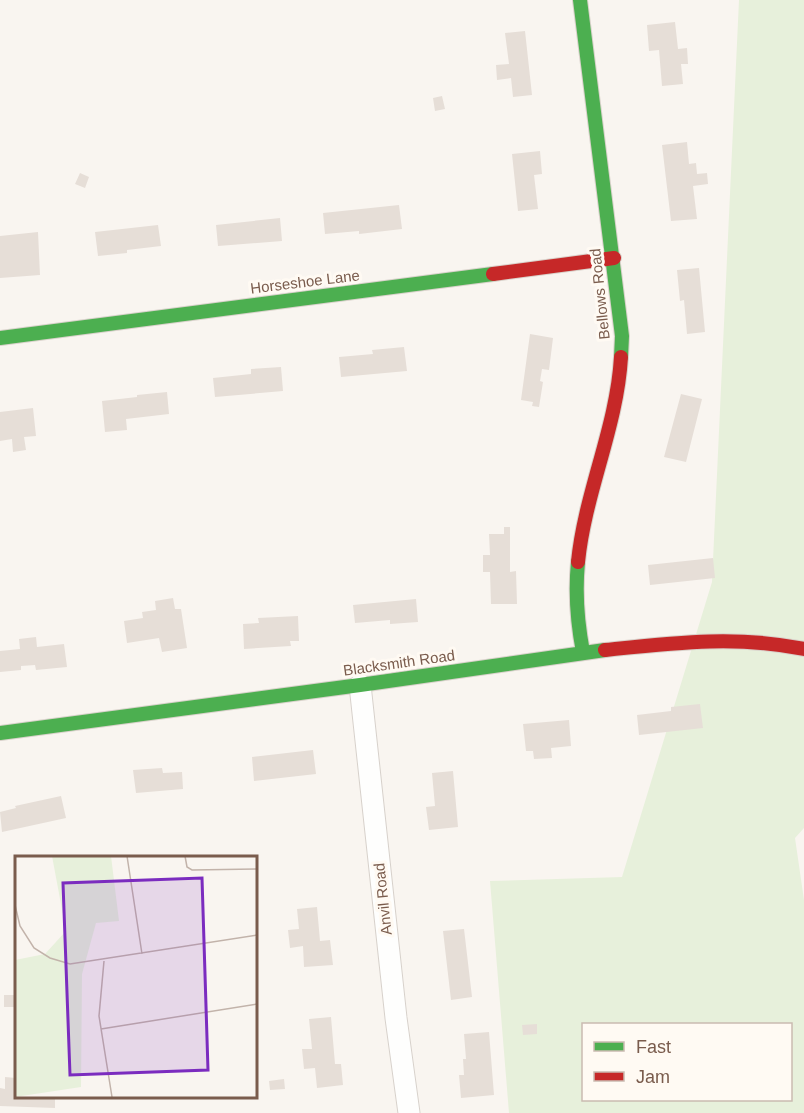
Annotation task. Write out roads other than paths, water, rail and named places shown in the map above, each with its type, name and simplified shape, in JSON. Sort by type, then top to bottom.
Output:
[{"type":"street","name":"Bellows Road","points":[[580,0],[614,258],[622,351],[619,380],[586,508],[578,557],[575,599],[584,652]]},
{"type":"street","name":"Horseshoe Lane","points":[[0,338],[614,258]]},
{"type":"street","name":"Blacksmith Road","points":[[0,733],[360,685],[584,652],[697,640],[780,644],[804,649]]},
{"type":"street","name":"Anvil Road","points":[[360,685],[396,1018],[409,1113]]}]
